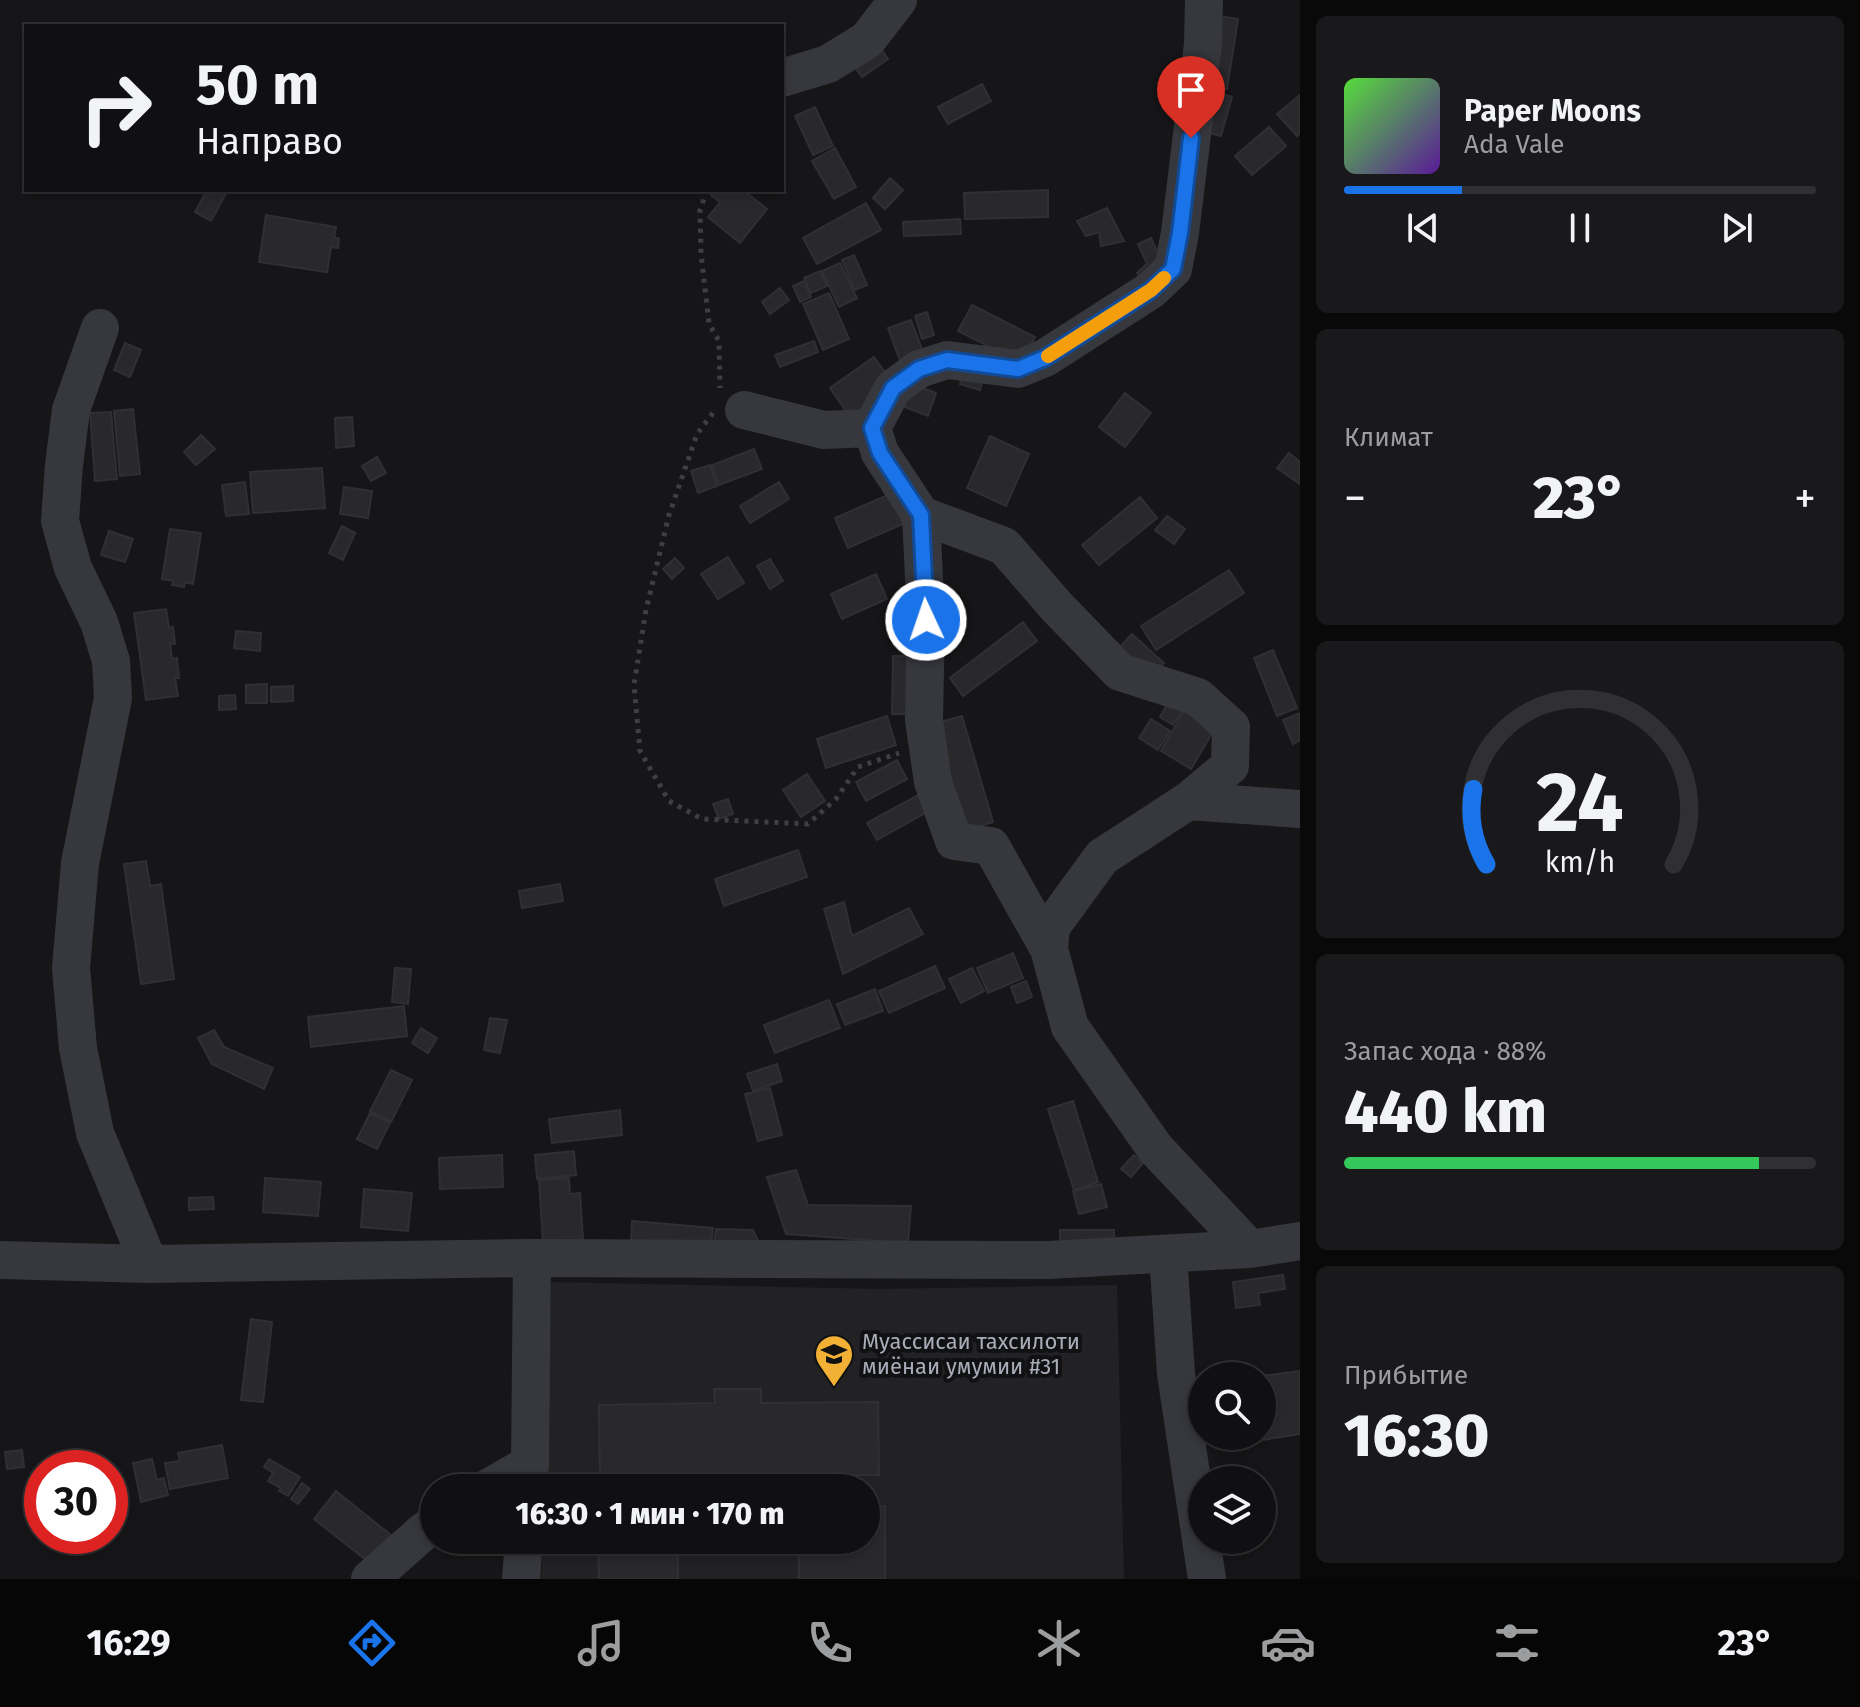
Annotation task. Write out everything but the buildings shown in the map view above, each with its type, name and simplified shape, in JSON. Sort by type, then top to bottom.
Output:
[{"type":"street","points":[[784,77],[828,64],[867,40],[898,0]]},
{"type":"street","points":[[1204,0],[1201,59],[1173,269],[1138,299],[1045,358],[1018,369],[947,360],[919,369],[893,388],[872,428],[880,453],[921,515],[926,620],[924,720],[933,782],[954,841],[991,846],[1049,949],[1070,1027],[1155,1148],[1250,1249]]},
{"type":"street","points":[[100,328],[71,410],[60,521],[73,568],[99,622],[111,661],[113,698],[80,863],[71,968],[78,1048],[95,1133],[149,1264]]},
{"type":"street","points":[[744,410],[824,430],[872,428]]},
{"type":"street","points":[[921,515],[1004,546],[1120,672],[1198,697],[1231,727],[1230,766],[1188,801],[1102,857],[1051,927],[1049,949]]},
{"type":"street","points":[[1188,801],[1300,809]]},
{"type":"street","points":[[0,1260],[149,1264],[532,1258],[1048,1260],[1250,1249],[1300,1241]]},
{"type":"street","points":[[1168,1254],[1176,1374],[1207,1579]]},
{"type":"street","points":[[529,1474],[532,1258]]},
{"type":"street","points":[[370,1579],[420,1535]]},
{"type":"street","points":[[521,1579],[523,1554]]},
{"type":"path","points":[[706,192],[700,210],[701,253],[709,324],[719,341],[719,387],[744,410]]},
{"type":"path","points":[[744,410],[715,410],[697,434],[669,515],[646,610],[634,685],[640,751],[669,801],[702,819],[808,824],[836,799],[858,767],[902,752],[933,782]]},
{"type":"shaded area","name":"Муассисаи тахсилоти миёнаи умумии #31","points":[[551,1282],[880,1289],[1117,1285],[1124,1579],[541,1579],[543,1554],[880,1554],[880,1474],[546,1474]]},
{"type":"slow traffic","points":[[1048,356],[1151,290],[1164,278]]},
{"type":"place","name":"Муассисаи тахсилоти миёнаи умумии #31","points":[[834,1388]]},
{"type":"route","points":[[926,620],[921,515],[880,453],[872,428],[893,388],[919,369],[947,360],[1018,369],[1045,358],[1151,290],[1173,269],[1191,138]]}]
